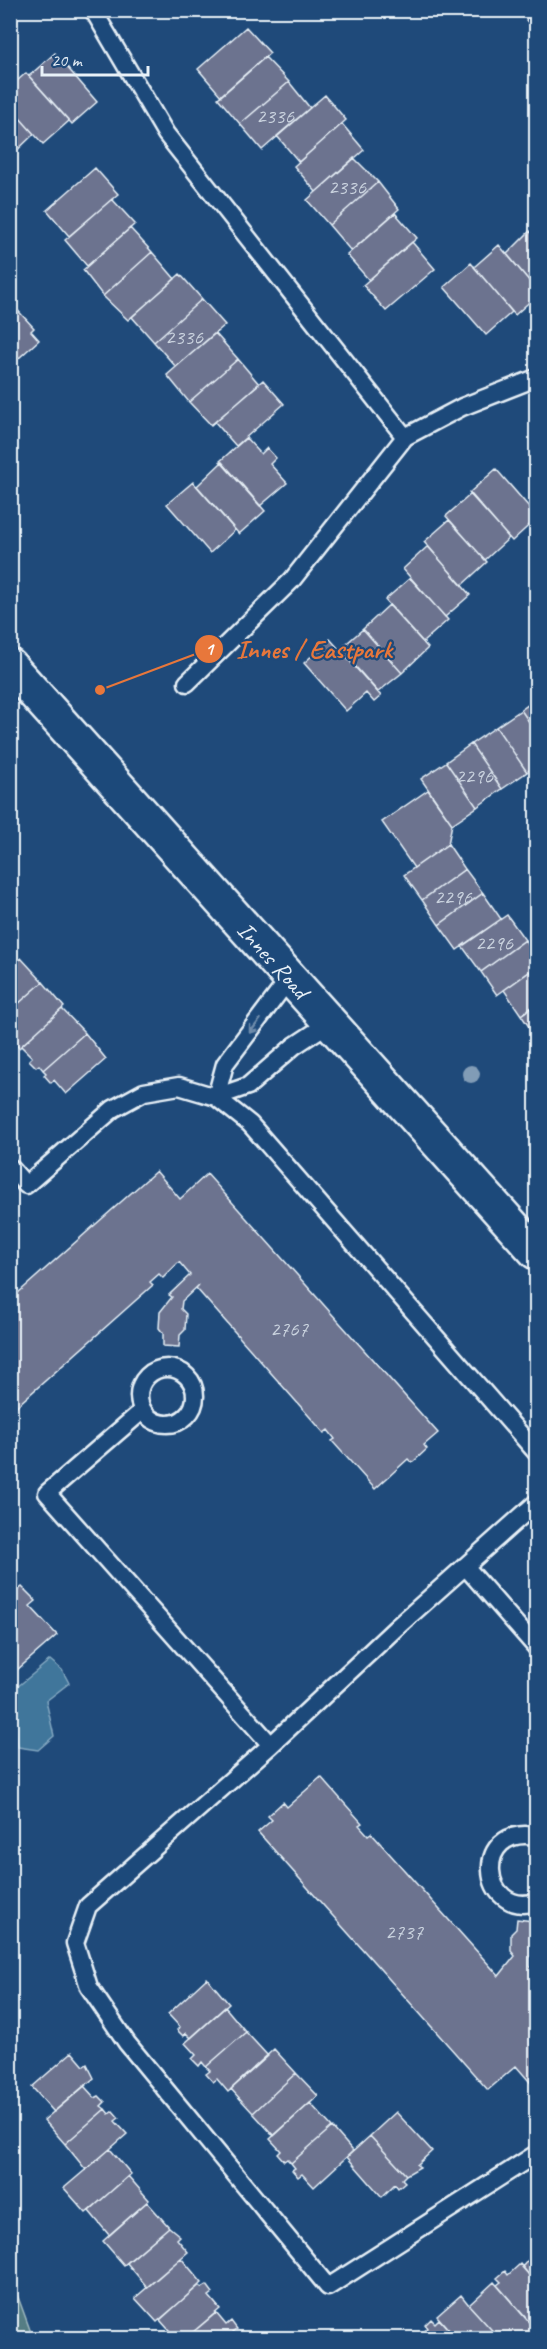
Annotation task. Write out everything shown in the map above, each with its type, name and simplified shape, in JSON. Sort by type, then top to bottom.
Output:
[{"type":"street","name":"Innes Road","points":[[10,666],[537,1252]]},
{"type":"lane","points":[[93,10],[166,134],[405,437]]},
{"type":"lane","points":[[187,683],[292,580],[405,437],[462,407],[537,378]]},
{"type":"lane","points":[[216,1097],[225,1064],[290,979]]},
{"type":"lane","points":[[216,1097],[248,1086],[294,1046],[329,1023]]},
{"type":"lane","points":[[10,1167],[26,1185],[113,1109],[144,1092],[179,1086],[216,1097],[250,1124],[537,1452]]},
{"type":"lane","points":[[142,1411],[47,1493],[271,1745]]},
{"type":"lane","points":[[537,1503],[465,1566],[271,1745],[88,1906],[75,1942],[89,1987],[126,2043],[328,2287],[537,2154]]},
{"type":"lane","points":[[465,1566],[537,1647]]},
{"type":"lane","points":[[537,1836],[514,1836],[504,1841],[496,1849],[490,1870],[497,1891],[506,1899],[517,1904],[537,1902]]},
{"type":"green space","points":[[11,2278],[33,2338],[11,2338]]},
{"type":"water","points":[[50,1660],[62,1670],[69,1683],[46,1701],[54,1736],[38,1750],[18,1747],[11,1692]]},
{"type":"building","points":[[536,11],[536,32],[526,20]]},
{"type":"building","points":[[246,27],[270,53],[221,96],[198,69]]},
{"type":"building","points":[[55,53],[97,102],[72,124],[29,76]]},
{"type":"building","points":[[265,57],[289,82],[240,124],[218,98]]},
{"type":"building","points":[[26,73],[69,121],[43,144],[10,107],[10,87]]},
{"type":"building","points":[[289,82],[310,108],[262,150],[240,124]]},
{"type":"building","points":[[325,95],[346,120],[299,162],[277,136]]},
{"type":"building","points":[[10,107],[34,134],[10,157]]},
{"type":"building","points":[[342,124],[364,150],[316,192],[294,166]]},
{"type":"building","points":[[354,158],[378,182],[329,225],[307,200]]},
{"type":"building","points":[[95,168],[118,194],[69,236],[47,210]]},
{"type":"building","points":[[378,182],[399,209],[351,251],[329,225]]},
{"type":"building","points":[[112,199],[135,224],[87,266],[65,240]]},
{"type":"building","points":[[395,213],[417,238],[369,280],[347,255]]},
{"type":"building","points":[[130,228],[152,252],[103,296],[83,270]]},
{"type":"building","points":[[530,231],[536,239],[536,289],[507,254]]},
{"type":"building","points":[[412,242],[435,269],[386,311],[363,285]]},
{"type":"building","points":[[499,245],[536,289],[536,296],[515,315],[474,267]]},
{"type":"building","points":[[152,252],[175,279],[128,320],[103,296]]},
{"type":"building","points":[[471,263],[512,312],[486,335],[444,287]]},
{"type":"building","points":[[180,274],[202,299],[154,342],[132,317]]},
{"type":"building","points":[[202,299],[225,325],[176,367],[154,342]]},
{"type":"building","points":[[10,302],[34,328],[31,331],[39,340],[10,366]]},
{"type":"building","points":[[215,333],[238,359],[189,402],[167,375]]},
{"type":"building","points":[[238,359],[259,384],[211,425],[189,402]]},
{"type":"building","points":[[263,380],[284,404],[236,446],[215,422]]},
{"type":"building","points":[[246,438],[261,454],[267,448],[276,458],[270,464],[287,483],[260,506],[220,461]]},
{"type":"building","points":[[222,462],[265,511],[239,534],[197,486]]},
{"type":"building","points":[[496,469],[536,515],[536,519],[512,541],[469,493]]},
{"type":"building","points":[[193,482],[235,530],[210,553],[167,504]]},
{"type":"building","points":[[471,494],[509,538],[485,560],[446,516]]},
{"type":"building","points":[[449,520],[487,562],[462,585],[424,542]]},
{"type":"building","points":[[428,546],[470,595],[445,617],[403,569]]},
{"type":"building","points":[[410,578],[448,620],[423,642],[385,600]]},
{"type":"building","points":[[389,605],[428,648],[402,673],[363,629]]},
{"type":"building","points":[[363,629],[402,673],[378,692],[340,649]]},
{"type":"building","points":[[330,639],[381,696],[374,702],[366,693],[346,711],[304,663]]},
{"type":"building","points":[[536,699],[536,732],[521,710]]},
{"type":"building","points":[[521,710],[536,732],[536,765],[527,772],[496,727]]},
{"type":"building","points":[[496,727],[527,772],[502,789],[471,744]]},
{"type":"building","points":[[471,744],[502,789],[477,807],[446,762]]},
{"type":"building","points":[[446,762],[477,807],[452,824],[421,779]]},
{"type":"building","points":[[428,790],[452,824],[448,844],[414,868],[382,822]]},
{"type":"building","points":[[448,844],[465,869],[422,900],[404,875]]},
{"type":"building","points":[[465,869],[483,893],[439,925],[422,900]]},
{"type":"building","points":[[483,893],[501,919],[457,950],[439,925]]},
{"type":"building","points":[[507,915],[525,940],[481,972],[462,946]]},
{"type":"building","points":[[525,940],[536,956],[536,967],[497,995],[481,972]]},
{"type":"building","points":[[21,958],[43,982],[10,1011],[10,968]]},
{"type":"building","points":[[536,967],[536,1004],[521,1015],[504,990]]},
{"type":"building","points":[[43,982],[64,1007],[19,1048],[10,1038],[10,1011]]},
{"type":"building","points":[[536,1004],[536,1037],[521,1015]]},
{"type":"building","points":[[62,1009],[85,1033],[43,1070],[29,1060],[32,1057],[21,1046]]},
{"type":"building","points":[[85,1033],[106,1059],[66,1094],[54,1080],[51,1083],[43,1070]]},
{"type":"building","points":[[156,1171],[180,1199],[207,1174],[438,1433],[424,1445],[427,1449],[412,1463],[408,1459],[375,1489],[332,1441],[335,1439],[328,1430],[324,1433],[196,1288],[199,1285],[182,1301],[181,1309],[186,1314],[185,1330],[180,1335],[179,1347],[163,1346],[163,1333],[159,1328],[160,1312],[172,1297],[169,1295],[190,1275],[179,1262],[163,1278],[159,1274],[150,1282],[153,1285],[10,1412],[10,1300]]},
{"type":"building","points":[[10,1584],[17,1591],[22,1587],[36,1601],[30,1606],[57,1635],[10,1676]]},
{"type":"building","points":[[321,1777],[362,1823],[359,1825],[368,1835],[371,1833],[499,1976],[515,1956],[511,1951],[511,1934],[516,1929],[517,1919],[533,1921],[532,1931],[536,1937],[535,1952],[530,1957],[530,1966],[536,1973],[536,2089],[516,2066],[488,2090],[258,1832],[272,1820],[268,1816],[283,1802],[287,1807]]},
{"type":"building","points":[[207,1978],[229,2004],[191,2038],[186,2033],[183,2036],[177,2030],[180,2027],[168,2014]]},
{"type":"building","points":[[225,2007],[246,2032],[206,2067],[202,2062],[199,2066],[192,2059],[196,2055],[185,2043]]},
{"type":"building","points":[[246,2032],[268,2056],[228,2092],[217,2079],[213,2082],[206,2074],[210,2071],[206,2067]]},
{"type":"building","points":[[274,2049],[296,2073],[253,2113],[231,2089]]},
{"type":"building","points":[[72,2052],[84,2066],[87,2064],[94,2078],[54,2112],[32,2087]]},
{"type":"building","points":[[296,2073],[318,2096],[274,2136],[253,2113]]},
{"type":"building","points":[[84,2086],[95,2098],[99,2096],[105,2102],[101,2106],[105,2109],[65,2144],[44,2120]]},
{"type":"building","points":[[310,2103],[332,2127],[291,2163],[287,2159],[284,2161],[278,2154],[281,2151],[270,2139]]},
{"type":"building","points":[[105,2109],[109,2114],[113,2111],[119,2118],[115,2121],[127,2134],[86,2170],[65,2144]]},
{"type":"building","points":[[396,2112],[432,2151],[417,2165],[420,2167],[406,2175],[370,2136]]},
{"type":"building","points":[[332,2127],[353,2151],[314,2187],[302,2174],[298,2177],[292,2170],[295,2168],[291,2163]]},
{"type":"building","points":[[370,2136],[406,2175],[402,2179],[405,2182],[398,2188],[395,2184],[382,2197],[347,2157]]},
{"type":"building","points":[[110,2149],[131,2174],[86,2213],[64,2188]]},
{"type":"building","points":[[128,2176],[149,2200],[109,2235],[89,2211]]},
{"type":"building","points":[[147,2202],[169,2227],[124,2265],[103,2241]]},
{"type":"building","points":[[169,2227],[180,2236],[177,2239],[188,2252],[147,2287],[127,2263]]},
{"type":"building","points":[[536,2251],[536,2283],[522,2267]]},
{"type":"building","points":[[181,2258],[202,2283],[157,2322],[135,2298]]},
{"type":"building","points":[[520,2264],[536,2283],[536,2321],[532,2325],[497,2285],[501,2282],[497,2278],[505,2271],[508,2275]]},
{"type":"building","points":[[494,2282],[534,2328],[522,2338],[499,2338],[469,2305]]},
{"type":"building","points":[[199,2285],[202,2288],[207,2285],[213,2293],[209,2296],[220,2309],[186,2338],[176,2338],[160,2320]]},
{"type":"building","points":[[461,2295],[499,2338],[456,2338],[437,2316]]},
{"type":"building","points":[[216,2313],[226,2325],[231,2321],[237,2329],[233,2332],[238,2338],[186,2338]]},
{"type":"building","points":[[431,2319],[435,2323],[439,2319],[456,2338],[416,2338],[427,2328],[425,2325]]},
{"type":"place","name":"Innes / Eastpark","points":[[100,690]]}]
